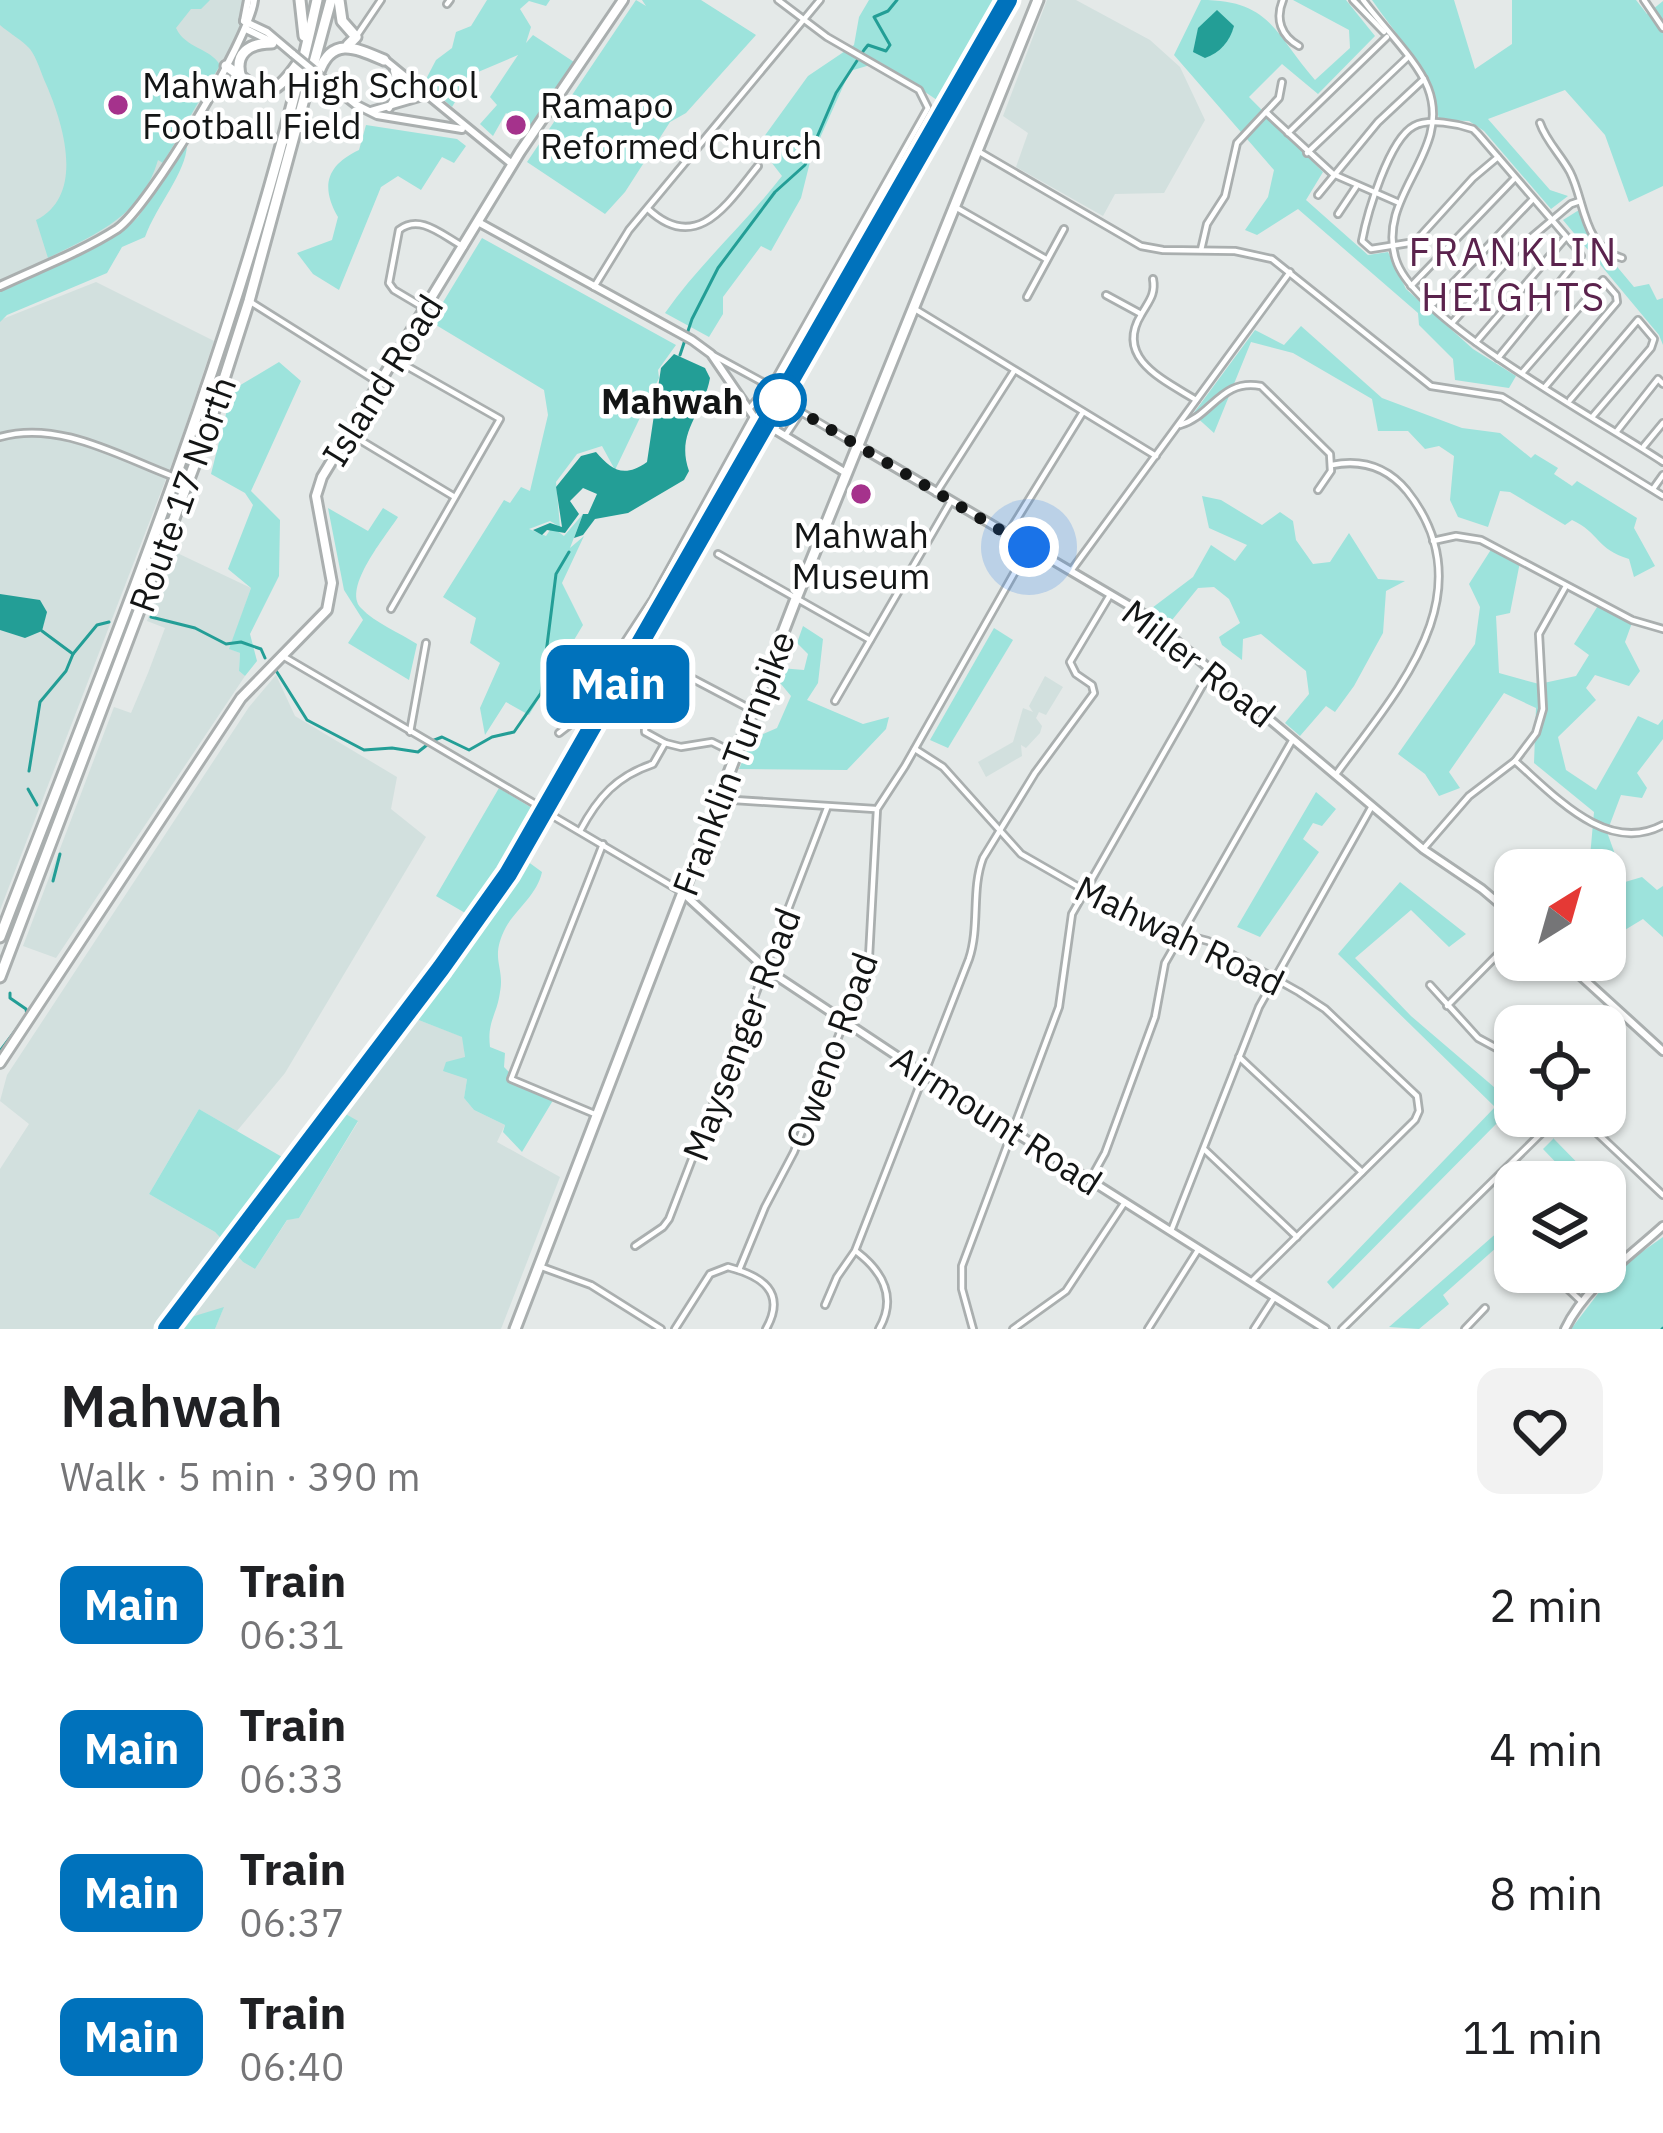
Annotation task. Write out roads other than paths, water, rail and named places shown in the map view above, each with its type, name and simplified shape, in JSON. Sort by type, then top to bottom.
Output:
[{"type":"main road","points":[[226,66],[254,89],[276,87],[288,78],[298,55],[304,14],[300,0]]},
{"type":"main road","points":[[0,937],[176,477],[224,334],[317,0]]},
{"type":"main road","points":[[335,0],[352,41],[388,64]]},
{"type":"main road","name":"Route 17 North","points":[[0,977],[187,488],[249,301],[335,0]]},
{"type":"main road","name":"Island Road","points":[[0,1064],[241,698],[323,616],[332,583],[316,496],[322,477],[512,164],[623,0]]},
{"type":"main road","name":"Franklin Turnpike","points":[[520,1327],[539,1266],[796,596],[1038,0]]},
{"type":"main road","points":[[298,127],[323,62],[331,51],[352,41]]},
{"type":"main road","points":[[241,78],[238,65],[244,50],[276,42]]},
{"type":"street","points":[[352,41],[381,0]]},
{"type":"street","points":[[559,733],[572,723],[644,614],[766,384],[777,376],[927,114],[919,90],[859,56],[778,0]]},
{"type":"street","points":[[594,287],[629,230],[820,0]]},
{"type":"street","points":[[1282,0],[1282,30],[1299,46]]},
{"type":"street","points":[[1353,0],[1424,79],[1434,124],[1429,147],[1391,224],[1400,269],[1411,286],[1475,343],[1663,462]]},
{"type":"street","points":[[1364,0],[1388,36]]},
{"type":"street","points":[[1644,0],[1663,28]]},
{"type":"street","points":[[252,3],[276,42]]},
{"type":"street","points":[[0,286],[116,229],[136,212],[226,66],[252,3]]},
{"type":"street","points":[[245,25],[298,55],[368,111],[471,132]]},
{"type":"street","points":[[1288,133],[1388,36]]},
{"type":"street","points":[[1307,153],[1407,58]]},
{"type":"street","points":[[388,64],[512,164]]},
{"type":"street","points":[[388,64],[399,87],[389,108]]},
{"type":"street","points":[[1318,195],[1378,122],[1424,79]]},
{"type":"street","points":[[1201,250],[1208,224],[1225,196],[1237,143],[1279,98],[1282,82]]},
{"type":"street","points":[[368,111],[429,97]]},
{"type":"street","points":[[417,120],[428,112],[429,97]]},
{"type":"street","points":[[1265,112],[1334,174],[1398,202]]},
{"type":"street","points":[[1540,123],[1567,166],[1586,224],[1613,256],[1622,258]]},
{"type":"street","points":[[1498,157],[1415,242],[1371,249],[1362,241],[1376,194],[1402,138],[1415,125],[1473,129],[1498,157],[1580,253],[1580,260],[1498,358]]},
{"type":"street","points":[[976,150],[1141,246],[1250,252],[1271,260],[1431,386],[1502,397],[1663,496]]},
{"type":"street","points":[[649,209],[673,226],[699,226],[713,217],[758,166]]},
{"type":"street","points":[[1411,286],[1515,178]]},
{"type":"street","points":[[1338,214],[1356,187]]},
{"type":"street","points":[[1432,305],[1533,199]]},
{"type":"street","points":[[1452,323],[1520,247],[1580,202]]},
{"type":"street","points":[[955,206],[1046,259]]},
{"type":"street","points":[[426,309],[389,283],[399,230],[410,222],[421,223],[464,247]]},
{"type":"street","points":[[478,222],[766,384]]},
{"type":"street","points":[[1027,297],[1064,229]]},
{"type":"street","points":[[1475,343],[1566,237]]},
{"type":"street","points":[[1071,571],[1290,272]]},
{"type":"street","points":[[1153,280],[1154,295],[1141,314],[1133,340],[1140,362],[1196,400]]},
{"type":"street","points":[[1522,373],[1598,281],[1608,285],[1617,302],[1546,388]]},
{"type":"street","points":[[1106,295],[1141,314]]},
{"type":"street","points":[[249,301],[382,384]]},
{"type":"street","points":[[914,309],[1156,456]]},
{"type":"street","points":[[1569,401],[1638,320],[1654,339],[1651,347],[1593,416]]},
{"type":"street","points":[[711,354],[751,414],[846,472]]},
{"type":"street","points":[[391,609],[500,419],[396,360]]},
{"type":"street","points":[[936,493],[1015,370]]},
{"type":"street","points":[[1616,431],[1660,381]]},
{"type":"street","points":[[1178,426],[1194,420],[1227,390],[1254,384],[1273,394],[1327,450],[1332,466],[1318,490]]},
{"type":"street","points":[[793,398],[801,412],[857,445]]},
{"type":"street","points":[[1007,535],[1083,411]]},
{"type":"street","points":[[785,436],[801,412]]},
{"type":"street","points":[[1642,448],[1663,423]]},
{"type":"street","points":[[350,434],[455,497]]},
{"type":"street","points":[[0,436],[62,435],[176,477]]},
{"type":"street","name":"Miller Road","points":[[857,445],[1163,628],[1423,849],[1494,899]]},
{"type":"street","points":[[1332,466],[1360,463],[1391,476],[1408,493],[1433,541],[1436,588],[1426,643],[1410,673],[1336,775]]},
{"type":"street","points":[[1653,489],[1663,476]]},
{"type":"street","points":[[835,701],[951,502]]},
{"type":"street","points":[[1433,541],[1456,536],[1481,540],[1632,620],[1663,629]]},
{"type":"street","name":"Oweno Road","points":[[739,1270],[765,1207],[789,1165],[871,946],[877,809],[1029,547]]},
{"type":"street","points":[[718,554],[871,641]]},
{"type":"street","points":[[1423,849],[1469,796],[1516,761],[1536,733],[1542,717],[1538,642],[1566,586]]},
{"type":"street","points":[[825,1305],[855,1251],[969,959],[980,865],[1045,759],[1094,693],[1070,662],[1111,594]]},
{"type":"street","points":[[410,732],[426,643]]},
{"type":"street","points":[[281,655],[542,808]]},
{"type":"street","points":[[973,1329],[961,1282],[962,1266],[1060,1007],[1070,922],[1212,670]]},
{"type":"street","points":[[736,754],[712,742],[681,747],[665,743],[645,727],[678,671],[754,711]]},
{"type":"street","points":[[1090,1180],[1105,1153],[1156,1017],[1160,975],[1178,935],[1293,739]]},
{"type":"street","points":[[580,831],[601,795],[631,770],[650,766],[665,743]]},
{"type":"street","name":"Mahwah Road","points":[[915,748],[943,767],[1021,854],[1154,930],[1208,941],[1274,977],[1325,1009],[1417,1096],[1420,1106],[1415,1120],[1251,1282]]},
{"type":"street","points":[[1516,761],[1606,830],[1631,835],[1663,825]]},
{"type":"street","points":[[719,799],[877,809]]},
{"type":"street","points":[[1171,1231],[1274,977],[1372,806]]},
{"type":"street","name":"Maysenger Road","points":[[635,1246],[669,1219],[827,808]]},
{"type":"street","points":[[553,815],[683,893]]},
{"type":"street","points":[[597,1115],[511,1079],[603,844]]},
{"type":"street","name":"Airmount Road","points":[[683,893],[766,969],[1325,1329]]},
{"type":"street","points":[[1447,1006],[1494,958]]},
{"type":"street","points":[[1586,981],[1663,1051]]},
{"type":"street","points":[[1430,985],[1478,1038],[1494,1047]]},
{"type":"street","points":[[1239,1057],[1363,1172]]},
{"type":"street","points":[[1342,1329],[1538,1137]]},
{"type":"street","points":[[1601,1137],[1663,1195]]},
{"type":"street","points":[[1204,1150],[1298,1238]]},
{"type":"street","points":[[1012,1329],[1066,1292],[1125,1202]]},
{"type":"street","points":[[1565,1329],[1582,1303],[1663,1226]]},
{"type":"street","points":[[1148,1329],[1198,1250]]},
{"type":"street","points":[[855,1251],[876,1270],[886,1289],[886,1312],[879,1329]]},
{"type":"street","points":[[539,1266],[591,1285],[661,1329]]},
{"type":"street","points":[[676,1329],[710,1274],[724,1267],[739,1270],[767,1287],[774,1297],[775,1313],[766,1329]]},
{"type":"street","points":[[1572,1293],[1582,1303]]},
{"type":"street","points":[[1254,1329],[1274,1297]]},
{"type":"street","points":[[1465,1329],[1485,1308]]},
{"type":"waterway","points":[[680,355],[718,268],[775,192],[805,165],[836,93],[864,50],[868,45],[886,51],[890,45],[874,17],[897,0]]},
{"type":"waterway","points":[[432,741],[442,737],[469,750],[514,732],[541,693],[556,574],[569,552]]},
{"type":"waterway","points":[[151,617],[195,628],[226,644],[241,642],[261,649],[265,658]]},
{"type":"waterway","points":[[42,631],[73,654],[97,625],[109,622]]},
{"type":"waterway","points":[[29,771],[40,702],[66,671],[73,654]]},
{"type":"waterway","points":[[275,669],[307,720],[364,750],[418,752],[427,745]]},
{"type":"waterway","points":[[28,789],[37,805]]},
{"type":"waterway","points":[[53,881],[60,854]]},
{"type":"waterway","points":[[0,1051],[27,1015],[10,993]]},
{"type":"railway","points":[[167,1329],[508,874],[1008,0]]},
{"type":"train","name":"Main","points":[[167,1329],[508,874],[1008,0]]},
{"type":"place","name":"Mahwah High School Football Field","points":[[118,105]]},
{"type":"place","name":"Ramapo Reformed Church","points":[[516,125]]},
{"type":"place","name":"Mahwah","points":[[780,400]]},
{"type":"place","name":"Mahwah Museum","points":[[861,494]]},
{"type":"district","name":"FRANKLIN HEIGHTS","points":[[1514,274]]}]
